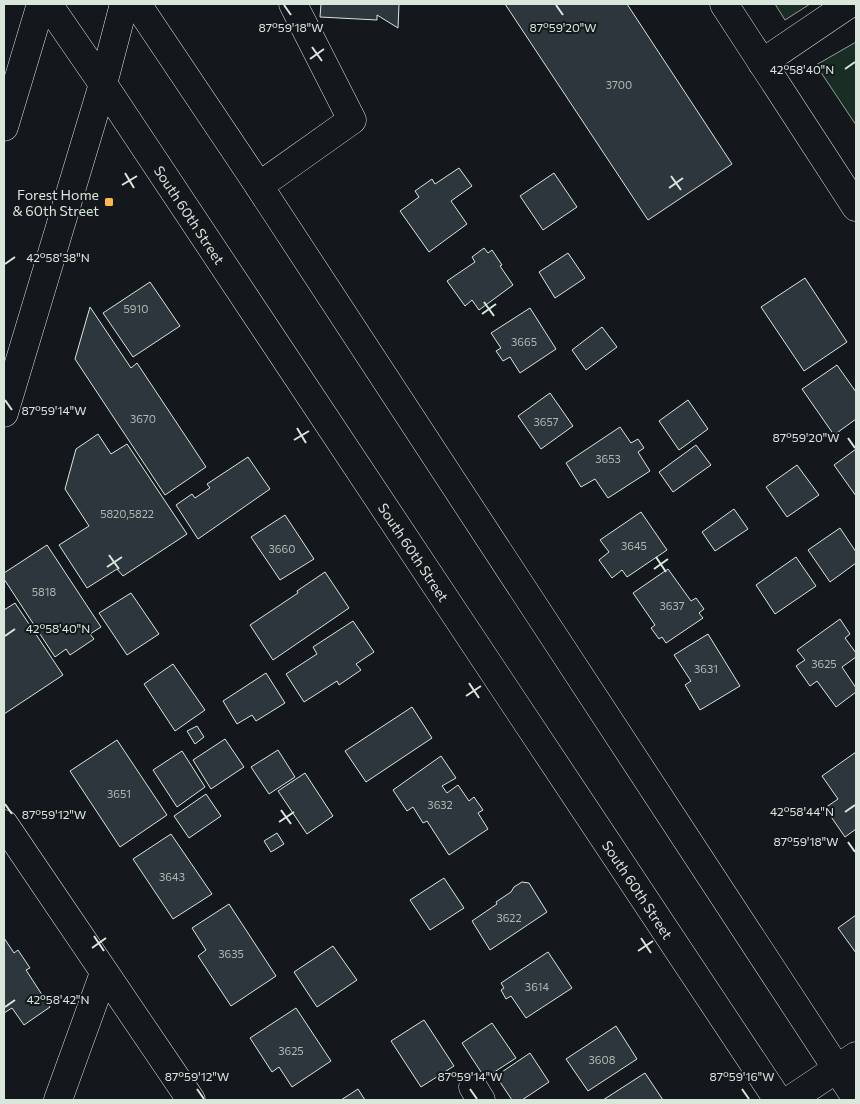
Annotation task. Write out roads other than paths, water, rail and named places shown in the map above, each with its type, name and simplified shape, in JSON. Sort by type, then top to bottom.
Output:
[{"type":"main road","points":[[4,127],[41,4]]},
{"type":"main road","name":"South 60th Street","points":[[48,4],[778,1100]]},
{"type":"main road","points":[[4,413],[103,84],[124,4]]},
{"type":"main road","points":[[138,4],[846,1063],[856,1098]]},
{"type":"main road","points":[[259,186],[352,120],[293,4]]},
{"type":"main road","points":[[724,4],[856,207]]},
{"type":"main road","points":[[762,63],[849,4]]},
{"type":"main road","points":[[4,824],[190,1100]]},
{"type":"main road","points":[[58,1100],[104,973]]},
{"type":"main road","points":[[790,1100],[846,1063]]},
{"type":"place","name":"Forest Home & 60th Street","points":[[109,202]]}]
